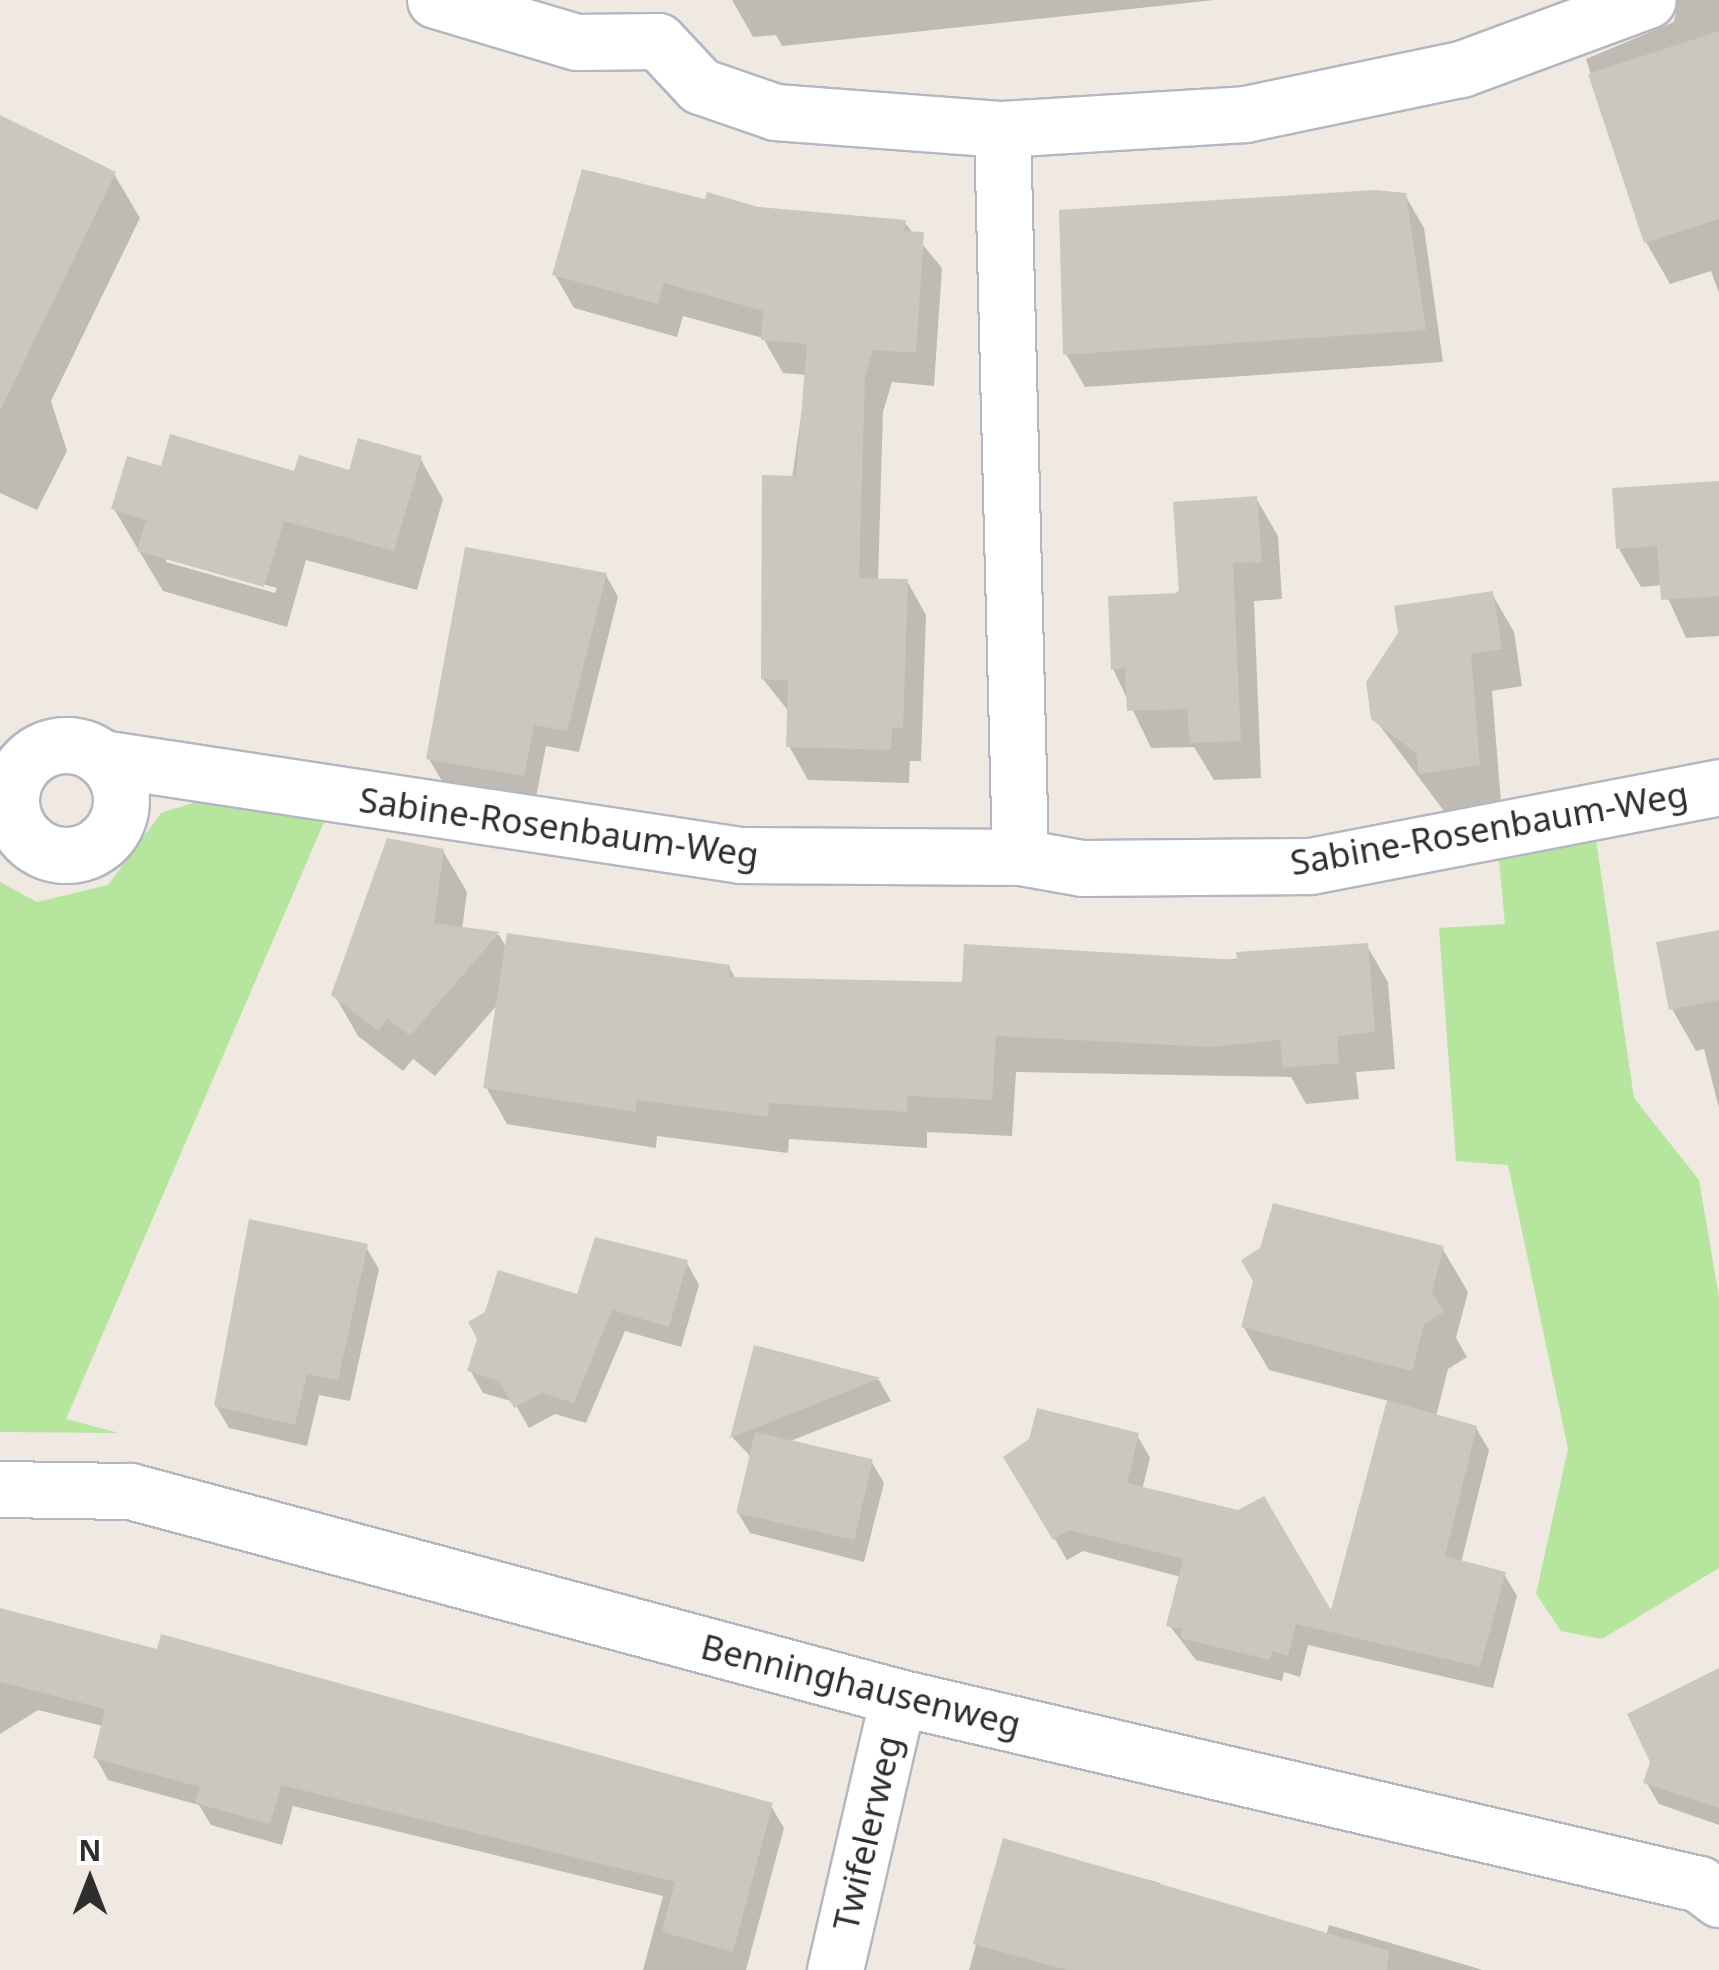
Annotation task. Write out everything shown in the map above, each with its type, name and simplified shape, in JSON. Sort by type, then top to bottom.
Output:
[{"type":"street","points":[[435,0],[577,42],[653,20],[700,86],[775,112],[1002,129],[1245,114],[1462,69],[1648,0]]},
{"type":"street","points":[[1002,129],[1020,857]]},
{"type":"street","name":"Sabine-Rosenbaum-Weg","points":[[102,758],[740,855],[1020,857],[1082,868],[1310,866],[1719,788]]},
{"type":"street","name":"Benninghausenweg","points":[[0,1489],[130,1491],[898,1697],[1699,1884],[1719,1899]]},
{"type":"street","name":"Twifelerweg","points":[[835,1970],[898,1697]]},
{"type":"green space","points":[[218,795],[328,813],[66,1419],[119,1433],[0,1432],[0,882],[37,902],[108,885],[161,813]]},
{"type":"green space","points":[[1594,826],[1634,1098],[1699,1180],[1719,1297],[1719,1568],[1602,1639],[1561,1631],[1536,1594],[1568,1449],[1508,1165],[1456,1161],[1439,928],[1505,924],[1499,861],[1532,839]]},
{"type":"building","points":[[1719,31],[1719,219],[1644,243],[1588,74]]},
{"type":"building","points":[[0,115],[116,172],[0,411]]},
{"type":"building","points":[[582,169],[705,199],[707,192],[758,207],[906,220],[904,231],[924,232],[916,353],[873,350],[865,377],[859,578],[908,579],[903,728],[892,728],[891,750],[786,747],[788,681],[761,679],[762,475],[796,476],[807,344],[761,340],[763,311],[664,283],[658,304],[552,275]]},
{"type":"building","points":[[1375,190],[1406,193],[1426,330],[1063,355],[1059,210]]},
{"type":"building","points":[[170,434],[294,471],[299,455],[349,470],[358,438],[422,456],[394,551],[284,521],[264,587],[137,551],[146,520],[111,509],[127,456],[161,466]]},
{"type":"building","points":[[1719,481],[1719,596],[1661,600],[1657,546],[1616,549],[1612,488]]},
{"type":"building","points":[[1257,496],[1262,562],[1233,563],[1241,741],[1190,743],[1187,709],[1127,711],[1125,668],[1111,670],[1108,596],[1179,593],[1173,502]]},
{"type":"building","points":[[465,547],[607,573],[567,731],[534,725],[524,776],[426,759]]},
{"type":"building","points":[[1493,591],[1502,649],[1471,654],[1480,765],[1419,774],[1416,753],[1371,719],[1366,682],[1398,633],[1394,606]]},
{"type":"building","points":[[387,838],[444,849],[434,923],[500,932],[410,1036],[388,1019],[378,1031],[331,995]]},
{"type":"building","points":[[1719,930],[1719,1000],[1669,1010],[1656,942]]},
{"type":"building","points":[[507,933],[730,965],[729,977],[962,982],[964,944],[1237,960],[1236,952],[1368,943],[1375,1032],[1337,1036],[1339,1063],[1283,1068],[1280,1040],[1210,1047],[996,1036],[992,1100],[907,1096],[907,1112],[769,1103],[768,1117],[637,1100],[635,1112],[483,1088]]},
{"type":"building","points":[[1273,1203],[1444,1246],[1432,1292],[1444,1312],[1424,1324],[1412,1371],[1241,1327],[1253,1281],[1241,1260],[1260,1248]]},
{"type":"building","points":[[249,1219],[368,1244],[338,1380],[307,1374],[295,1425],[214,1406]]},
{"type":"building","points":[[595,1237],[688,1260],[669,1327],[612,1310],[574,1403],[542,1393],[514,1408],[499,1381],[467,1371],[477,1339],[468,1322],[485,1312],[498,1270],[577,1294]]},
{"type":"building","points":[[754,1345],[881,1378],[730,1438]]},
{"type":"building","points":[[1387,1400],[1477,1426],[1445,1556],[1506,1572],[1480,1667],[1296,1624],[1288,1656],[1272,1651],[1270,1660],[1180,1638],[1183,1629],[1166,1626],[1183,1559],[1069,1530],[1053,1540],[1003,1457],[1029,1439],[1037,1408],[1139,1433],[1127,1483],[1238,1510],[1264,1496],[1331,1610]]},
{"type":"building","points":[[755,1432],[873,1459],[854,1540],[736,1513]]},
{"type":"building","points":[[0,1608],[157,1649],[161,1634],[773,1803],[733,1952],[662,1932],[675,1882],[281,1785],[270,1824],[195,1803],[200,1787],[93,1758],[105,1709],[0,1682]]},
{"type":"building","points":[[1719,1668],[1719,1808],[1643,1783],[1650,1762],[1627,1714]]},
{"type":"building","points":[[1003,1838],[1389,1951],[1387,1970],[1067,1970],[973,1944]]}]
